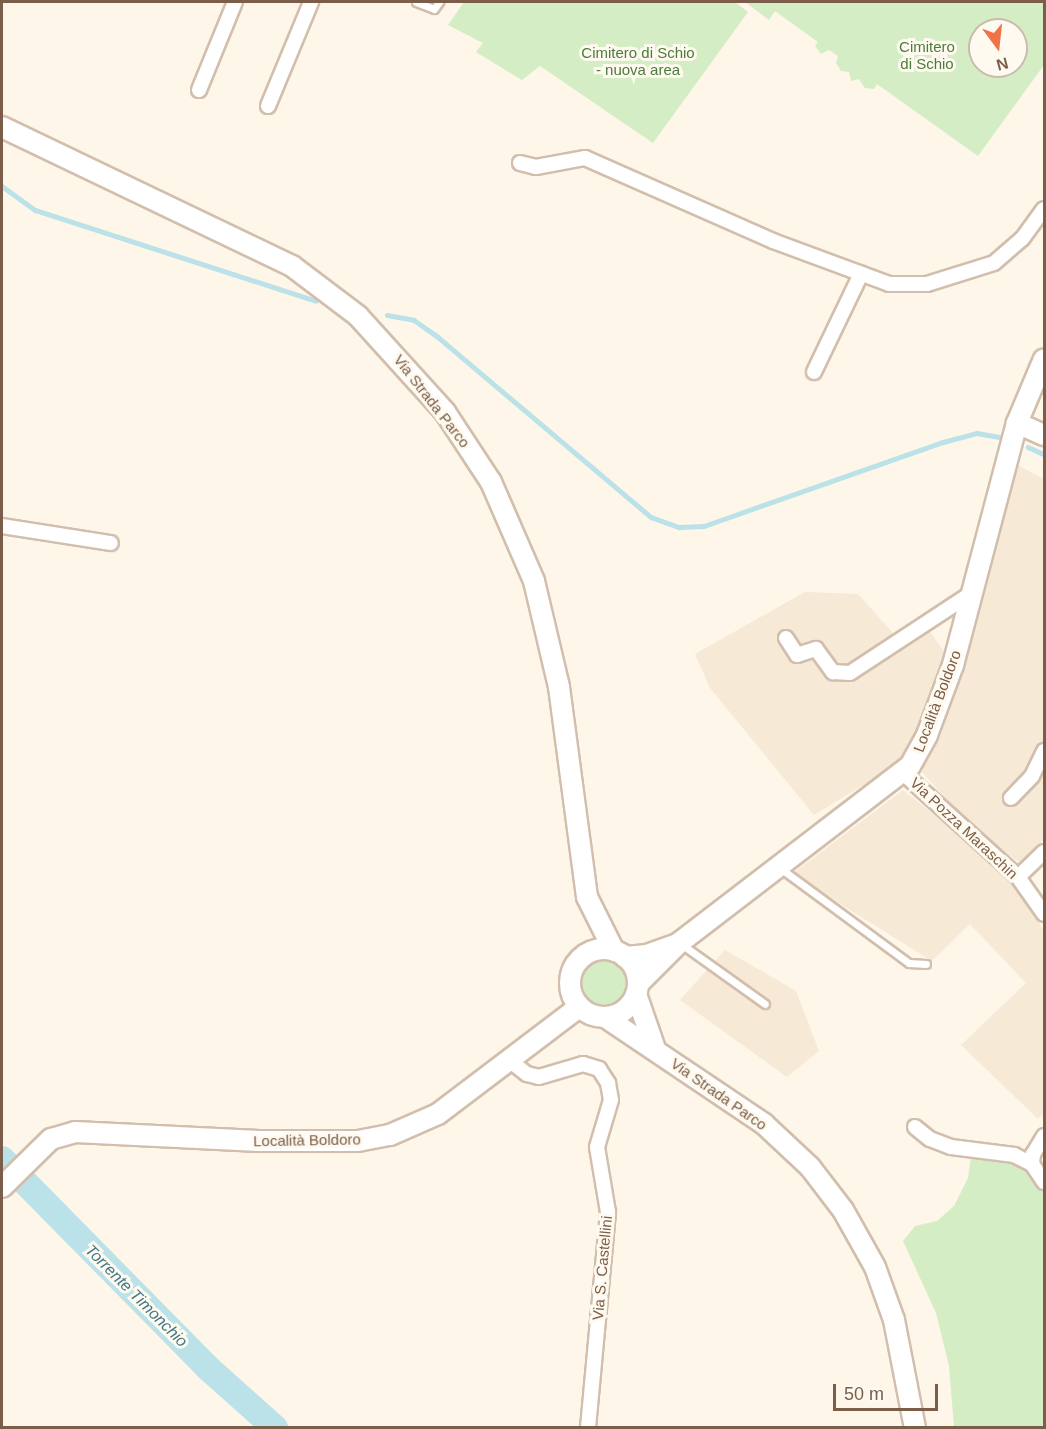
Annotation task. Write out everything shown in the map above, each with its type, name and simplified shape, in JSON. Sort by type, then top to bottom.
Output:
[{"type":"main road","name":"Via Strada Parco","points":[[2,127],[292,266],[358,316],[445,412],[507,514],[542,607],[559,687],[586,897],[620,954]]},
{"type":"main road","name":"Località Boldoro","points":[[637,989],[679,943],[903,773],[927,735],[953,665],[1016,429],[1044,359]]},
{"type":"main road","points":[[1016,429],[1044,435]]},
{"type":"main road","name":"Località Boldoro","points":[[620,954],[647,955],[679,943]]},
{"type":"main road","points":[[593,951],[620,954],[632,964],[637,989],[624,1011],[605,1017],[579,1007],[570,986],[576,964],[593,951]]},
{"type":"main road","name":"Via Strada Parco","points":[[637,989],[655,1049]]},
{"type":"main road","name":"Località Boldoro","points":[[6,1182],[24,1162],[51,1139],[97,1130],[259,1141],[358,1141],[390,1135],[438,1113],[579,1007]]},
{"type":"main road","name":"Via Strada Parco","points":[[605,1017],[764,1124],[810,1167],[843,1210],[874,1267],[894,1320],[915,1428]]},
{"type":"street","points":[[199,90],[235,2]]},
{"type":"street","points":[[268,106],[311,2]]},
{"type":"street","points":[[520,163],[536,167],[585,158],[773,241],[861,274],[898,284],[927,284],[964,275],[994,263],[1022,239],[1044,209]]},
{"type":"street","points":[[814,372],[861,274]]},
{"type":"street","points":[[2,526],[111,543]]},
{"type":"street","points":[[786,638],[796,655],[816,649],[833,672],[850,673],[972,593]]},
{"type":"street","points":[[1011,798],[1032,776],[1044,751]]},
{"type":"street","name":"Via Pozza Maraschin","points":[[903,773],[1018,877],[1044,914]]},
{"type":"street","points":[[1018,877],[1044,852]]},
{"type":"street","name":"Via S. Castellini","points":[[509,1060],[527,1074],[538,1077],[583,1064],[599,1069],[608,1083],[611,1100],[597,1147],[608,1212],[588,1428]]},
{"type":"street","points":[[915,1127],[930,1139],[951,1147],[1014,1155],[1032,1164],[1044,1182]]},
{"type":"street","points":[[1032,1164],[1033,1154],[1044,1136]]},
{"type":"lane","points":[[416,2],[434,9],[440,2]]},
{"type":"lane","points":[[778,866],[909,963],[926,964]]},
{"type":"lane","points":[[679,943],[765,1004]]},
{"type":"shaded area","points":[[1016,464],[1044,479],[1044,839],[1020,863],[969,825],[922,772],[968,645]]},
{"type":"shaded area","points":[[805,592],[858,594],[893,633],[929,630],[945,653],[932,700],[906,759],[814,815],[710,688],[695,654]]},
{"type":"shaded area","points":[[903,790],[997,865],[1032,907],[1044,933],[1044,1113],[1038,1119],[961,1045],[1026,983],[970,924],[932,961],[792,874]]},
{"type":"shaded area","points":[[725,950],[796,991],[819,1051],[787,1077],[680,1000]]},
{"type":"green space","name":"Cimitero di Schio - nuova area","points":[[464,2],[735,2],[748,12],[653,143],[540,66],[522,80],[476,52],[483,43],[448,25]]},
{"type":"green space","name":"Cimitero di Schio","points":[[745,2],[1044,2],[1044,65],[978,156],[877,84],[874,89],[865,88],[859,79],[851,81],[849,72],[841,71],[836,63],[838,56],[829,50],[821,54],[815,46],[818,42],[775,11],[769,20]]},
{"type":"green space","points":[[604,960],[620,967],[627,983],[620,999],[604,1006],[588,999],[581,983],[588,967]]},
{"type":"green space","points":[[971,1157],[1008,1159],[1025,1165],[1044,1188],[1044,1427],[954,1427],[949,1366],[936,1313],[903,1241],[915,1226],[937,1221],[954,1206],[968,1178]]},
{"type":"waterway","points":[[2,186],[35,210],[316,301]]},
{"type":"waterway","points":[[387,315],[414,320],[438,337],[651,517],[679,527],[704,526],[943,442],[977,433],[1005,438]]},
{"type":"waterway","points":[[1028,447],[1044,454]]},
{"type":"waterway","name":"Torrente Timonchio","points":[[2,1159],[208,1368],[275,1428]]}]
